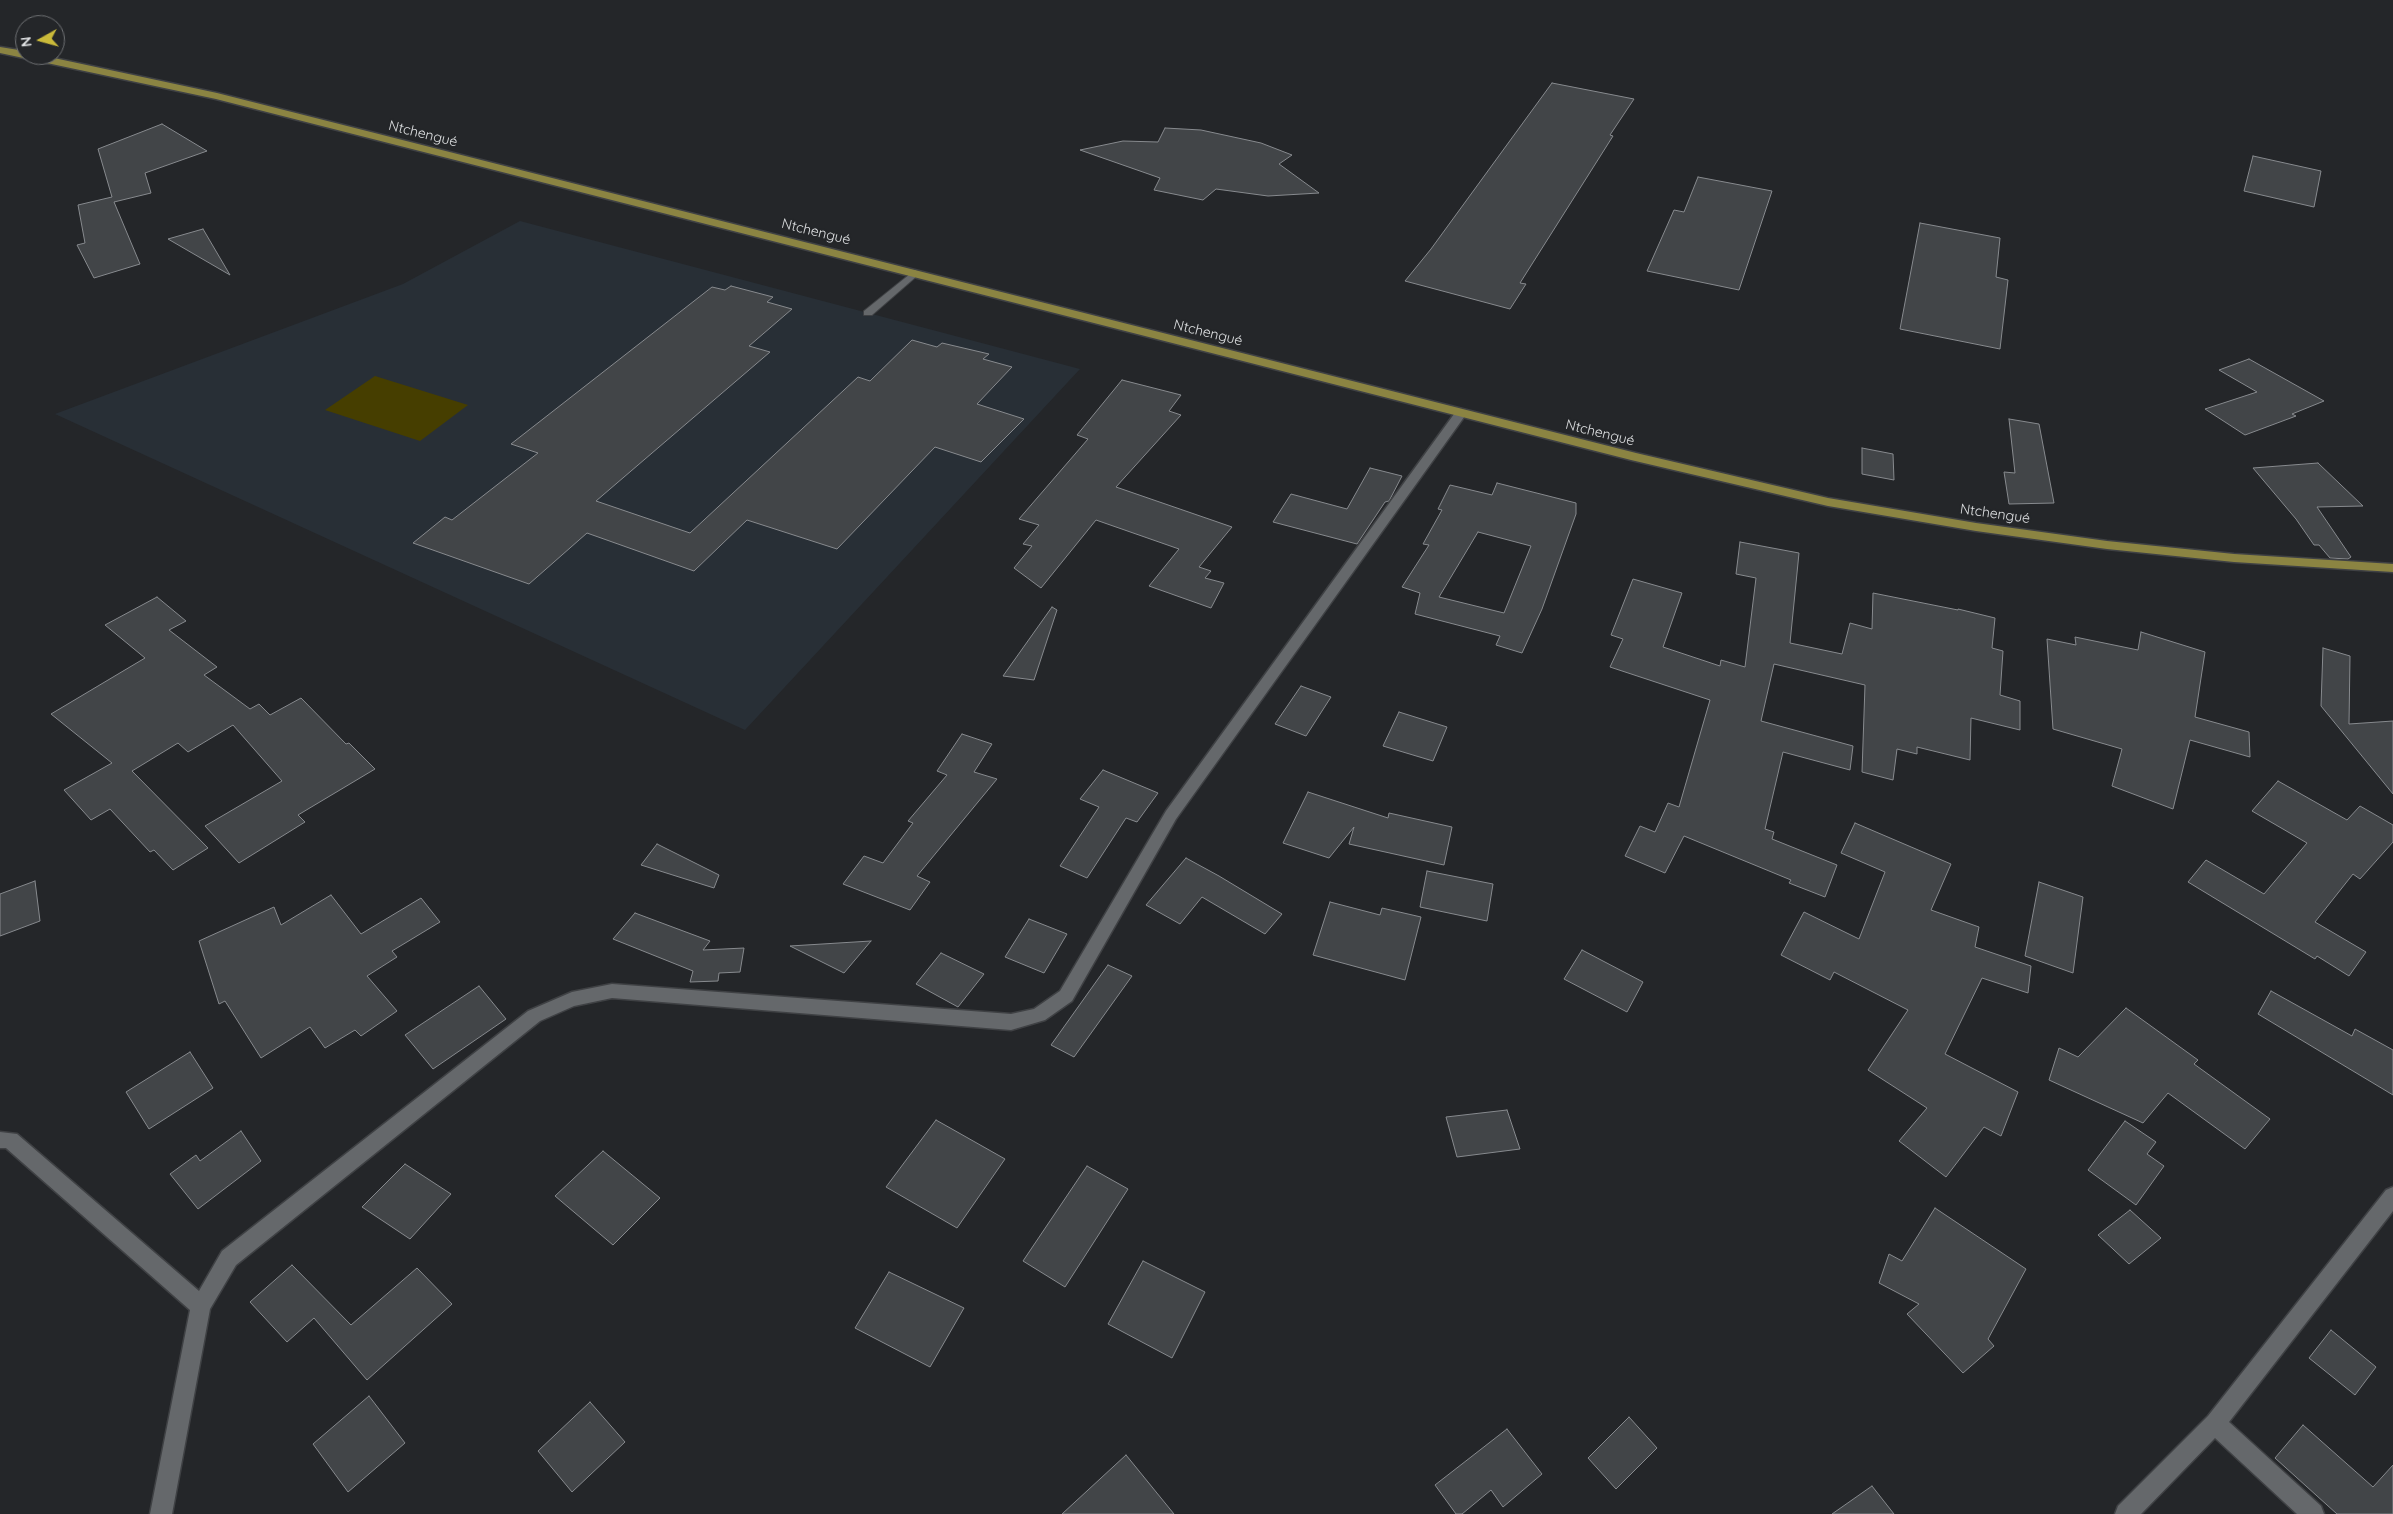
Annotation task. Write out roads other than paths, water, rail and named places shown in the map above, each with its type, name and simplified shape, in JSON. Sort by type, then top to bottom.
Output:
[{"type":"main road","name":"Ntchengué","points":[[0,50],[15,53]]},
{"type":"main road","name":"Ntchengué","points":[[65,63],[217,96],[1461,413],[1828,502],[1966,525],[2107,545],[2252,559],[2393,568]]},
{"type":"street","points":[[161,1514],[201,1306],[229,1258],[534,1016],[572,999],[612,991],[1011,1022],[1039,1014],[1066,996],[1171,815],[1461,413]]},
{"type":"street","points":[[0,1140],[10,1140],[201,1306]]},
{"type":"street","points":[[2126,1514],[2215,1423],[2393,1196]]},
{"type":"street","points":[[2215,1423],[2313,1514]]},
{"type":"lane","points":[[868,312],[915,273]]}]
